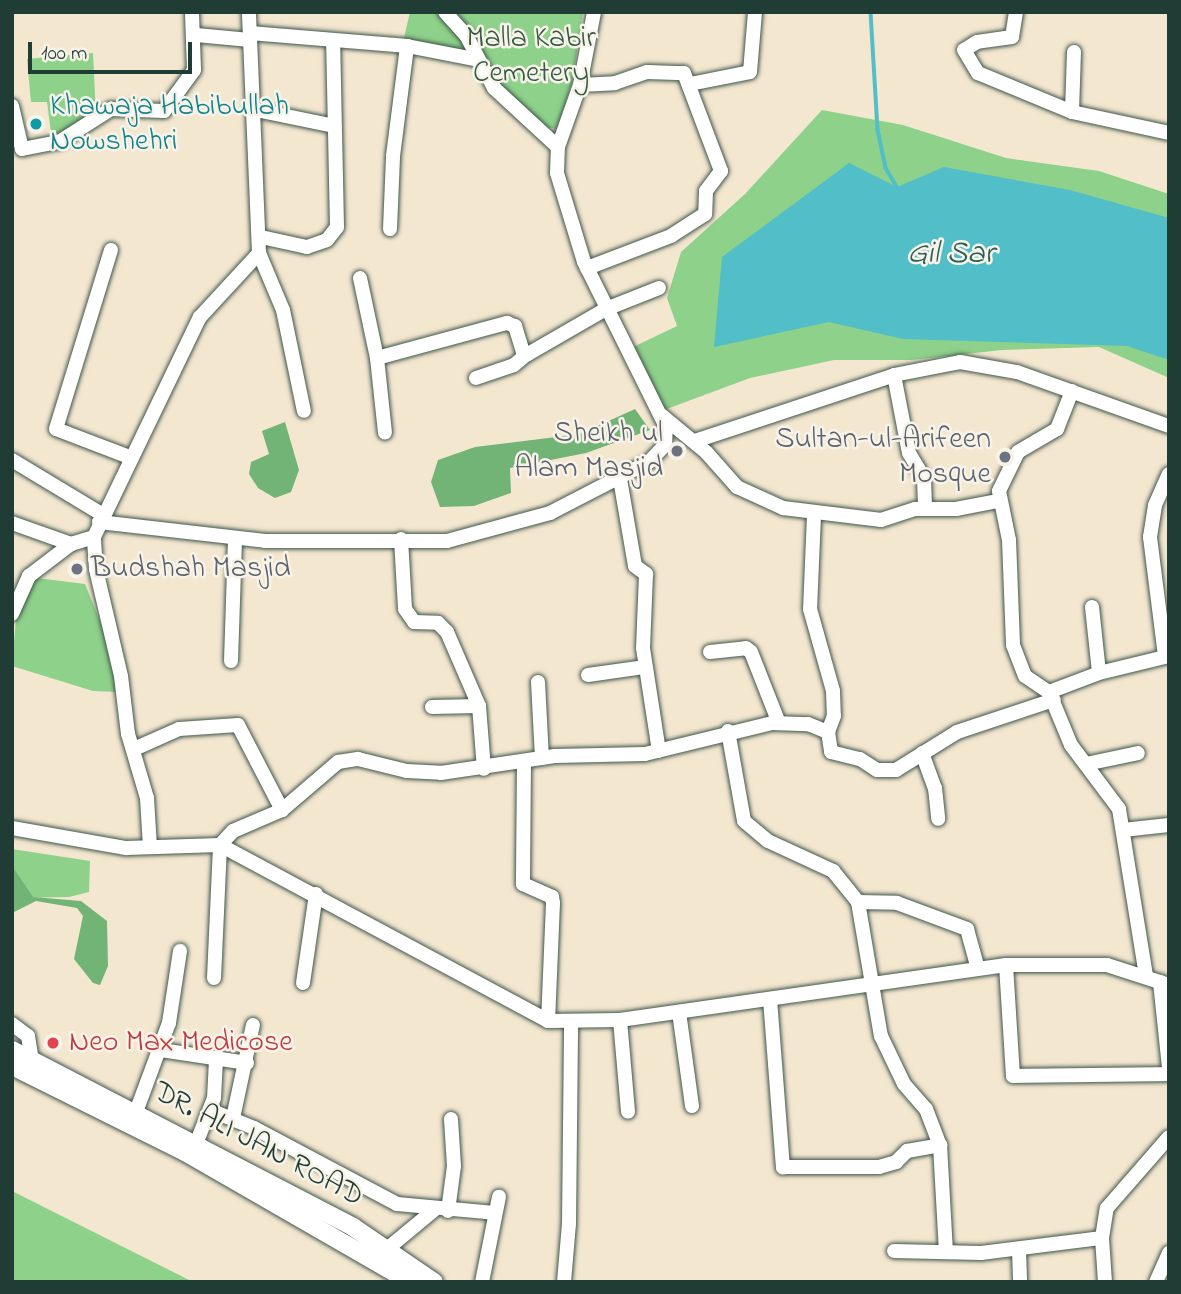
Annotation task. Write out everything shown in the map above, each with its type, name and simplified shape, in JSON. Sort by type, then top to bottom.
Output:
[{"type":"main road","name":"DR. ALI JAN ROAD","points":[[12,1050],[136,1112],[387,1249],[434,1282]]},
{"type":"main road","name":"DR. ALI JAN ROAD","points":[[12,1066],[185,1152],[411,1282]]},
{"type":"street","points":[[12,106],[22,149],[59,142],[111,109],[164,111],[189,81],[195,35],[192,12]]},
{"type":"street","points":[[249,12],[252,109],[261,237],[259,253],[283,310],[304,411]]},
{"type":"street","points":[[445,12],[458,25],[507,102],[558,147]]},
{"type":"street","points":[[12,460],[101,519],[235,539],[447,541],[504,529],[550,513],[649,463],[665,445],[661,415],[587,268],[561,194],[558,147],[580,85],[594,12]]},
{"type":"street","points":[[690,84],[750,72],[755,12]]},
{"type":"street","points":[[1016,12],[1012,37],[968,45],[964,56],[986,78],[1072,112],[1169,133]]},
{"type":"street","points":[[195,35],[408,46],[479,61]]},
{"type":"street","points":[[261,237],[307,247],[327,240],[337,227],[333,41]]},
{"type":"street","points":[[390,229],[393,156],[408,46]]},
{"type":"street","points":[[1072,112],[1074,52]]},
{"type":"street","points":[[580,85],[615,83],[672,70],[684,73],[721,171],[706,191],[709,209],[671,236],[587,268]]},
{"type":"street","points":[[252,109],[334,126]]},
{"type":"street","points":[[111,250],[57,429],[132,458]]},
{"type":"street","points":[[150,847],[147,798],[96,569],[94,537],[200,317],[259,253]]},
{"type":"street","points":[[360,278],[377,358],[386,433]]},
{"type":"street","points":[[476,378],[514,365],[526,355],[606,309],[659,288]]},
{"type":"street","points":[[377,358],[507,323],[516,326],[526,355]]},
{"type":"street","points":[[695,442],[894,375],[942,363],[978,363],[1072,391],[1169,426]]},
{"type":"street","points":[[894,375],[909,453],[924,478],[925,509]]},
{"type":"street","points":[[1072,391],[1051,436],[1018,452],[998,501],[1009,540],[1013,645],[1025,676],[1052,696],[1071,745],[1114,798],[1123,830],[1146,975]]},
{"type":"street","points":[[661,415],[695,442],[746,494],[814,515],[881,520],[925,509],[956,509],[998,501]]},
{"type":"street","points":[[814,515],[810,609],[833,691],[834,716],[828,732],[831,752],[860,759],[877,770],[896,770],[983,721],[1052,696],[1099,673],[1167,656],[1150,537],[1155,505],[1169,474]]},
{"type":"street","points":[[620,479],[635,566],[646,574],[645,667],[660,751]]},
{"type":"street","points":[[12,523],[71,544]]},
{"type":"street","points":[[12,614],[29,576],[71,544],[94,537]]},
{"type":"street","points":[[231,661],[235,539]]},
{"type":"street","points":[[401,539],[409,619],[443,626],[479,706],[484,769]]},
{"type":"street","points":[[1091,607],[1099,673]]},
{"type":"street","points":[[710,652],[746,648],[751,652],[779,723]]},
{"type":"street","points":[[588,675],[645,667]]},
{"type":"street","points":[[538,682],[542,758]]},
{"type":"street","points":[[432,707],[479,706]]},
{"type":"street","points":[[214,978],[220,845],[233,831],[282,810],[347,759],[425,773],[484,769],[542,758],[660,751],[728,730],[779,723],[808,724],[828,732]]},
{"type":"street","points":[[134,749],[179,729],[238,725],[282,810]]},
{"type":"street","points":[[728,730],[744,821],[768,841],[833,871],[858,902],[870,982],[891,1062],[926,1109],[940,1145],[946,1252]]},
{"type":"street","points":[[922,753],[935,788],[938,819]]},
{"type":"street","points":[[1086,764],[1138,753]]},
{"type":"street","points":[[524,762],[523,884],[552,897],[553,902],[548,1021]]},
{"type":"street","points":[[1123,830],[1169,825]]},
{"type":"street","points":[[12,828],[99,845],[220,845],[316,894],[548,1021],[571,1023],[620,1020],[870,982],[1006,965],[1107,965],[1146,975],[1164,984],[1169,1068]]},
{"type":"street","points":[[303,983],[316,894]]},
{"type":"street","points":[[858,902],[909,906],[967,929],[978,969]]},
{"type":"street","points":[[136,1112],[161,1050],[174,1004],[180,951]]},
{"type":"street","points":[[1006,965],[1013,1076],[1169,1074]]},
{"type":"street","points":[[770,999],[783,1167],[878,1167],[896,1162],[906,1151],[940,1145]]},
{"type":"street","points":[[679,1012],[692,1106]]},
{"type":"street","points":[[620,1020],[628,1112]]},
{"type":"street","points":[[564,1282],[570,1210],[571,1023]]},
{"type":"street","points":[[12,1024],[28,1036],[32,1060]]},
{"type":"street","points":[[233,1118],[247,1063],[253,1025]]},
{"type":"street","points":[[161,1050],[216,1061],[247,1063]]},
{"type":"street","points":[[196,1144],[210,1110],[216,1061]]},
{"type":"street","points":[[210,1110],[233,1118],[388,1200],[441,1211],[495,1213]]},
{"type":"street","points":[[387,1249],[441,1211],[454,1166],[451,1119]]},
{"type":"street","points":[[1105,1282],[1102,1238],[1111,1199],[1168,1141]]},
{"type":"street","points":[[482,1282],[499,1197]]},
{"type":"street","points":[[894,1251],[1019,1250],[1102,1238]]},
{"type":"street","points":[[1019,1250],[1020,1282]]},
{"type":"street","points":[[1156,1282],[1167,1262]]},
{"type":"green space","points":[[410,12],[438,12],[459,35],[468,53],[403,42]]},
{"type":"green space","name":"Malla Kabir Cemetery","points":[[448,12],[583,12],[572,83],[557,129],[539,126],[504,96]]},
{"type":"green space","points":[[93,53],[96,114],[52,140],[47,102],[31,102],[27,59]]},
{"type":"green space","name":"Gil Sar","points":[[822,110],[903,125],[1006,158],[1099,171],[1169,194],[1169,378],[1099,347],[1002,350],[912,360],[834,360],[750,378],[664,410],[629,349],[677,326],[667,298],[681,252],[745,194]]},
{"type":"green space","points":[[635,409],[650,430],[586,453],[510,468],[511,493],[474,506],[440,507],[431,482],[438,460],[475,447],[580,434]]},
{"type":"green space","points":[[285,422],[299,470],[291,492],[275,498],[258,488],[249,474],[251,462],[269,454],[262,431]]},
{"type":"green space","points":[[37,578],[85,584],[108,641],[117,692],[93,691],[12,666],[16,619],[27,585]]},
{"type":"green space","points":[[12,849],[90,861],[89,892],[69,897],[12,898]]},
{"type":"green space","points":[[12,866],[33,897],[81,901],[107,921],[108,966],[100,985],[93,983],[74,959],[83,916],[77,908],[36,901],[12,913]]},
{"type":"green space","points":[[12,1191],[193,1282],[12,1282]]},
{"type":"water","name":"Gil Sar","points":[[849,163],[897,187],[944,167],[1070,190],[1169,218],[1169,360],[1127,346],[903,339],[829,322],[714,347],[722,257]]},
{"type":"waterway","points":[[871,12],[878,130],[886,168],[897,187]]},
{"type":"place","name":"Khawaja Habibullah Nowshehri","points":[[36,124]]},
{"type":"place","name":"Sheikh ul Alam Masjid","points":[[677,451]]},
{"type":"place","name":"Sultan-ul-Arifeen Mosque","points":[[1005,457]]},
{"type":"place","name":"Budshah Masjid","points":[[77,569]]},
{"type":"place","name":"Neo Max Medicose","points":[[53,1043]]}]
